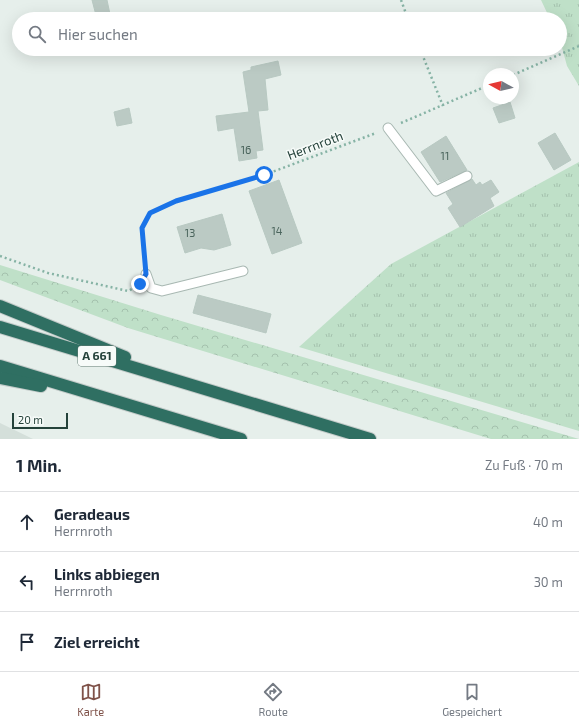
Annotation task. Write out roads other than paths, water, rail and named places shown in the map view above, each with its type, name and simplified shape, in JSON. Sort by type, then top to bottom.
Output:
[{"type":"highway","points":[[0,306],[193,385]]},
{"type":"highway","name":"A 661","points":[[0,327],[370,439]]},
{"type":"highway","points":[[0,366],[241,439]]},
{"type":"highway","points":[[0,378],[105,398]]},
{"type":"lane","points":[[388,128],[436,191],[467,176]]},
{"type":"lane","points":[[146,274],[151,288],[162,291],[243,270]]}]
